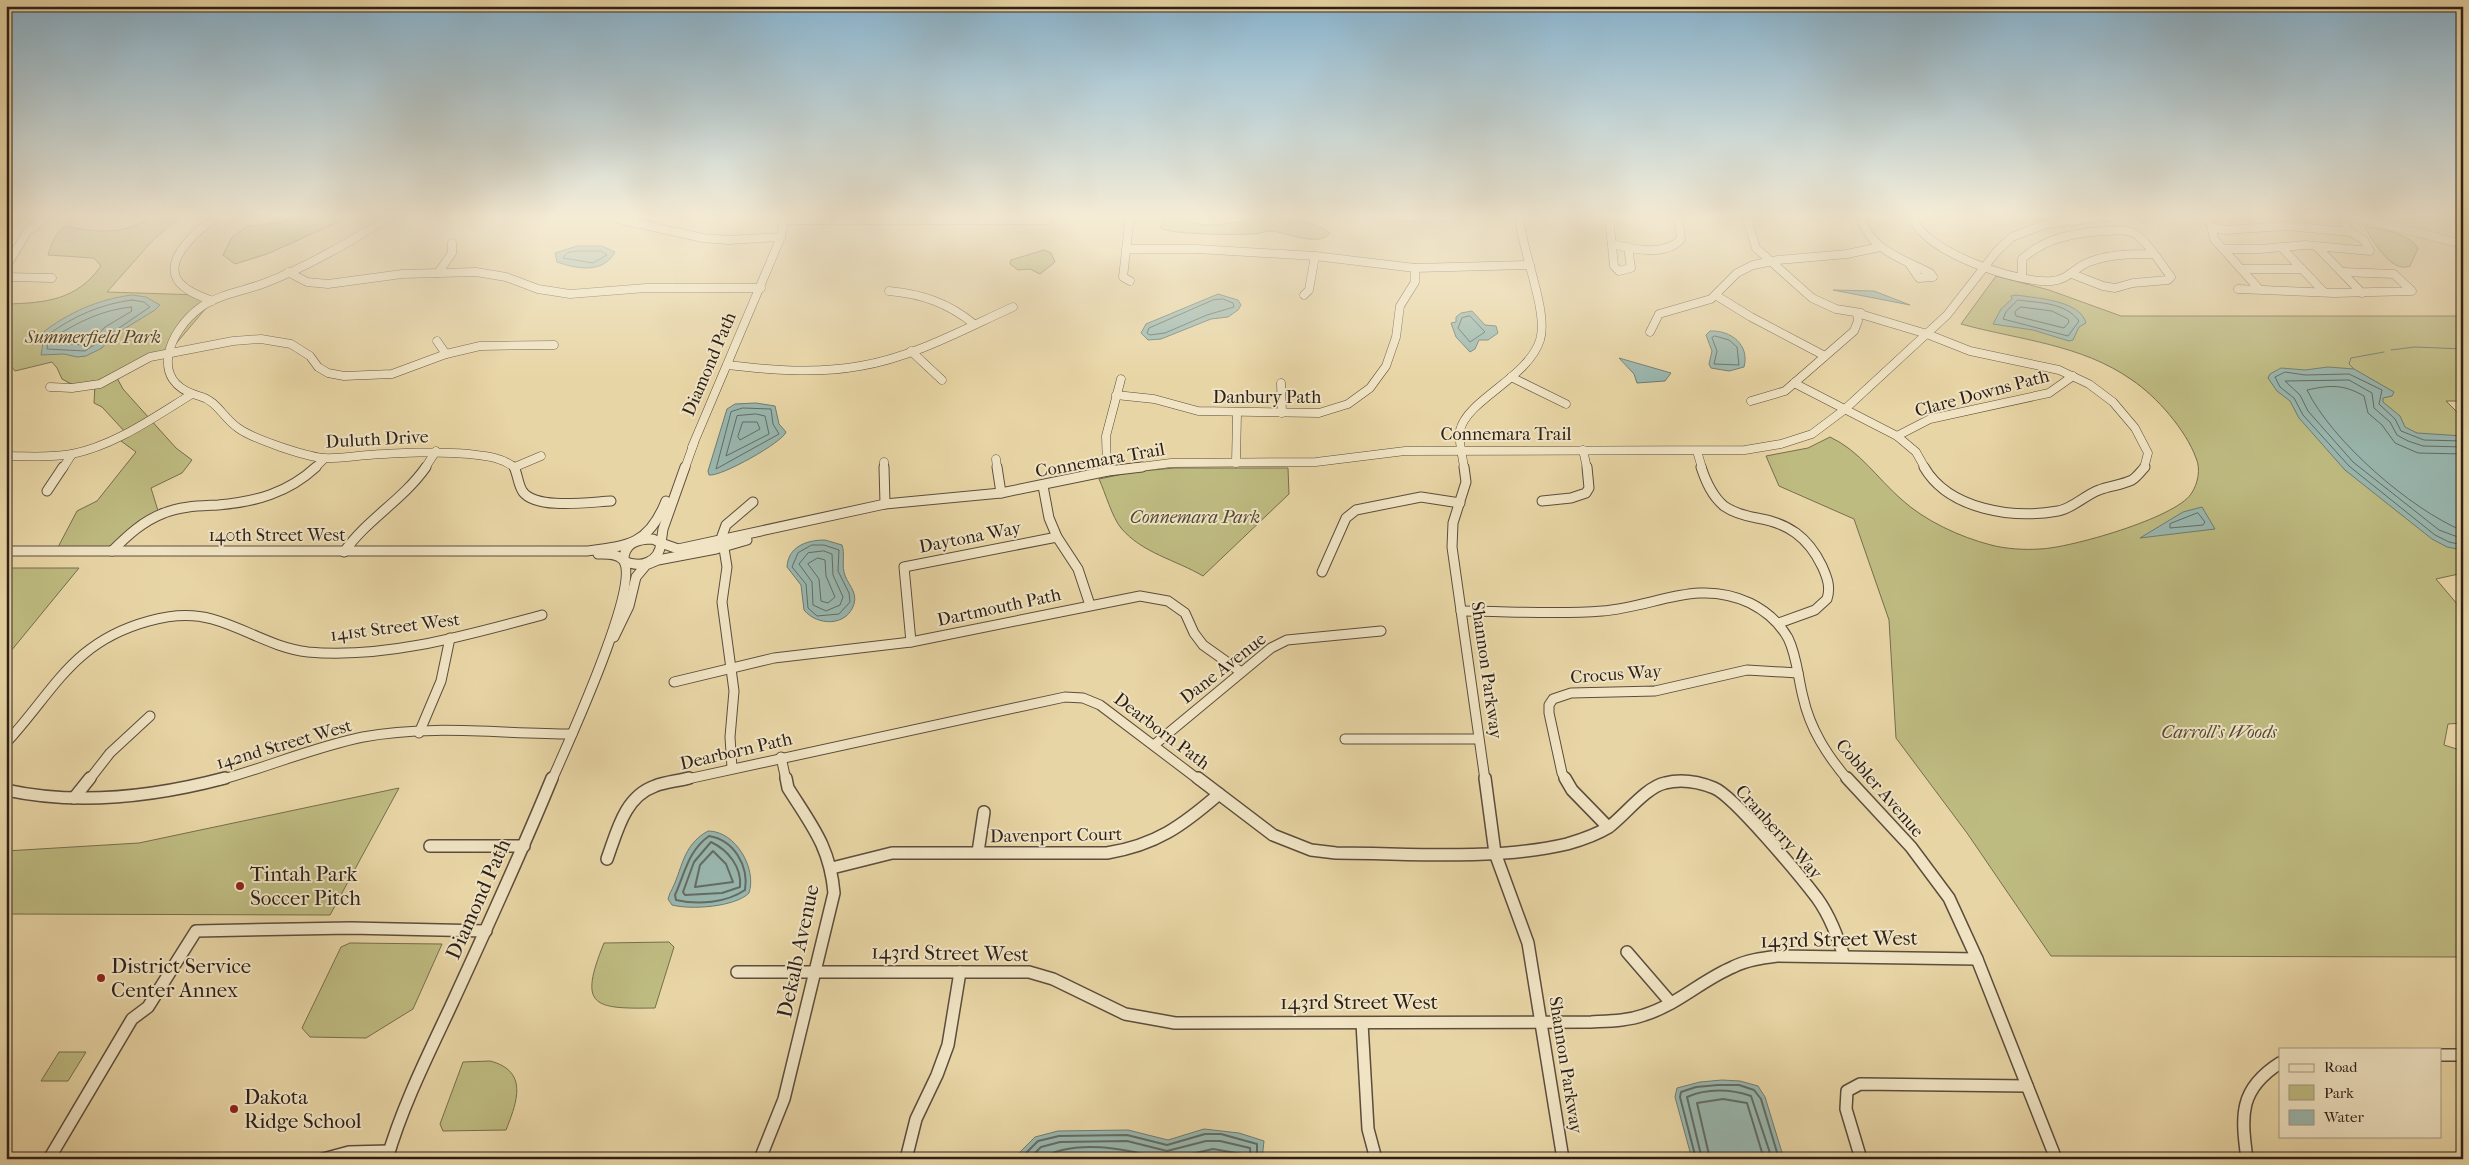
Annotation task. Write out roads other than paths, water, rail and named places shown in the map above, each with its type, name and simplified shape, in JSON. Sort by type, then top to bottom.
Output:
[{"type":"street","points":[[176,270],[176,276],[183,286],[212,301]]},
{"type":"street","points":[[168,353],[179,330],[201,307],[212,301],[265,283],[291,270]]},
{"type":"street","name":"Diamond Path","points":[[388,1155],[418,1078],[524,846],[604,655],[624,597],[627,578],[624,550],[648,533],[656,523],[694,442],[768,270]]},
{"type":"street","points":[[1124,270],[1123,276],[1130,281]]},
{"type":"street","points":[[1304,295],[1309,290],[1312,270]]},
{"type":"street","name":"Danbury Path","points":[[1116,395],[1154,399],[1198,412],[1319,413],[1337,410],[1355,403],[1370,388],[1384,369],[1392,352],[1399,309],[1414,285],[1415,270]]},
{"type":"street","name":"Shannon Parkway","points":[[1531,270],[1540,307],[1541,338],[1532,359],[1466,417],[1460,431],[1466,482],[1453,524],[1452,547],[1478,739],[1496,853],[1528,943],[1563,1159]]},
{"type":"street","points":[[1650,332],[1659,314],[1717,296],[1729,280],[1742,270]]},
{"type":"street","points":[[1780,270],[1816,300],[1836,309],[1857,313],[1927,334],[1970,351],[2037,364],[2074,376],[2100,391],[2113,402],[2135,428],[2148,453],[2146,466],[2132,480],[2097,490],[2060,511],[2045,513],[2004,512],[1968,504],[1937,484],[1929,475],[1916,452],[1897,436],[1794,383]]},
{"type":"street","name":"Connemara Trail","points":[[651,562],[814,520],[885,504],[1001,493],[1108,472],[1171,463],[1316,462],[1405,451],[1744,450],[1781,444],[1812,434],[1844,410],[1952,310],[1982,270]]},
{"type":"street","points":[[2002,270],[2046,282],[2072,274],[2076,270]]},
{"type":"street","points":[[2022,270],[2022,277]]},
{"type":"street","points":[[2072,274],[2103,286],[2115,288],[2134,283],[2170,279],[2170,274],[2167,270]]},
{"type":"street","points":[[2242,270],[2259,289]]},
{"type":"street","points":[[2303,270],[2323,291]]},
{"type":"street","points":[[288,272],[307,282],[328,284],[402,274],[438,272],[492,274],[538,289],[570,294],[646,288],[761,288]]},
{"type":"street","points":[[2238,289],[2362,293],[2412,291],[2394,274],[2342,272]]},
{"type":"street","points":[[2342,272],[2362,293]]},
{"type":"street","points":[[6,277],[52,278]]},
{"type":"street","points":[[889,290],[917,293],[940,300],[956,308],[974,324]]},
{"type":"street","points":[[1717,296],[1730,302],[1746,314],[1825,356]]},
{"type":"street","points":[[726,369],[848,368],[879,362],[911,351],[1013,307]]},
{"type":"street","points":[[1751,401],[1779,394],[1794,383],[1854,330],[1858,321],[1857,313]]},
{"type":"street","points":[[50,387],[72,388],[100,384],[116,378],[150,357],[233,341],[277,341],[302,349],[318,367],[328,373],[360,376],[392,374],[446,354],[480,346],[554,345]]},
{"type":"street","points":[[437,341],[446,354]]},
{"type":"street","points":[[911,351],[942,380]]},
{"type":"street","name":"Duluth Drive","points":[[168,353],[166,366],[170,377],[179,387],[192,394],[211,399],[227,420],[240,430],[303,455],[325,458],[436,451],[495,457],[515,467]]},
{"type":"street","name":"Clare Downs Path","points":[[1897,436],[1930,419],[2049,394],[2074,376]]},
{"type":"street","points":[[1511,377],[1566,404]]},
{"type":"street","points":[[1108,472],[1104,455],[1104,439],[1121,379]]},
{"type":"street","points":[[1281,383],[1282,413]]},
{"type":"street","points":[[6,456],[72,454],[114,439],[192,394]]},
{"type":"street","points":[[1236,462],[1237,413]]},
{"type":"street","name":"Diamond Path","points":[[604,655],[630,606],[636,577],[658,556],[665,520],[694,442]]},
{"type":"street","points":[[1542,501],[1583,497],[1589,492],[1591,482],[1583,450]]},
{"type":"street","points":[[344,552],[360,530],[408,489],[421,475],[436,451]]},
{"type":"street","points":[[1697,451],[1712,495],[1724,506],[1745,516],[1768,520],[1794,530],[1812,544],[1817,554],[1829,583],[1827,598],[1815,610],[1779,623]]},
{"type":"street","points":[[47,490],[72,454]]},
{"type":"street","points":[[541,456],[515,467],[521,489],[528,497],[543,502],[611,501]]},
{"type":"street","points":[[112,551],[129,532],[152,517],[182,507],[266,497],[294,485],[306,477],[325,458]]},
{"type":"street","points":[[996,459],[1001,493]]},
{"type":"street","points":[[884,462],[885,504]]},
{"type":"street","points":[[1043,486],[1049,518],[1057,537],[1078,569],[1090,605]]},
{"type":"street","points":[[1322,572],[1346,518],[1356,510],[1421,497],[1460,502]]},
{"type":"street","points":[[732,768],[730,737],[734,692],[722,602],[727,567],[723,544],[726,525],[741,510],[753,502]]},
{"type":"street","name":"Daytona Way","points":[[911,642],[904,567],[1057,537]]},
{"type":"street","points":[[634,542],[649,539],[662,543]]},
{"type":"street","name":"140th Street West","points":[[6,551],[548,552],[602,548],[634,542]]},
{"type":"street","name":"Connemara Trail","points":[[662,543],[678,549],[723,544]]},
{"type":"street","name":"140th Street West","points":[[548,552],[582,556],[611,554],[617,555],[624,561]]},
{"type":"street","points":[[624,561],[635,565],[651,562]]},
{"type":"street","name":"Cobbler Avenue","points":[[1461,611],[1603,611],[1630,607],[1684,592],[1705,591],[1726,593],[1746,600],[1764,610],[1779,623],[1791,640],[1807,715],[1832,761],[1848,781],[1910,846],[1939,883],[1962,923],[2056,1159]]},
{"type":"street","name":"Dartmouth Path","points":[[674,682],[774,658],[911,642],[1140,596],[1168,601],[1185,613],[1194,634],[1203,645],[1241,672]]},
{"type":"street","name":"141st Street West","points":[[6,743],[16,733],[66,668],[80,655],[107,638],[152,620],[188,615],[212,619],[274,645],[308,652],[348,652],[450,638],[542,615]]},
{"type":"street","name":"Dane Avenue","points":[[1154,745],[1271,648],[1287,640],[1381,631]]},
{"type":"street","points":[[419,733],[441,681],[450,638]]},
{"type":"street","name":"Crocus Way","points":[[1608,827],[1572,790],[1562,773],[1549,713],[1549,705],[1553,698],[1571,693],[1655,691],[1747,670],[1798,673]]},
{"type":"street","name":"Dearborn Path","points":[[607,859],[627,807],[639,793],[654,786],[1065,697],[1084,698],[1100,705],[1273,835],[1311,850],[1336,853],[1496,853],[1566,844],[1589,837],[1608,827]]},
{"type":"street","points":[[74,798],[110,753],[150,716]]},
{"type":"street","name":"142nd Street West","points":[[6,790],[40,796],[74,798],[102,798],[162,792],[232,776],[362,738],[386,734],[572,734]]},
{"type":"street","points":[[1345,739],[1478,739]]},
{"type":"street","name":"Dekalb Avenue","points":[[760,1159],[784,1099],[834,893],[832,868],[823,842],[788,788],[781,757]]},
{"type":"street","name":"Cranberry Way","points":[[1608,827],[1664,783],[1689,781],[1715,788],[1735,803],[1817,898],[1832,923],[1844,956]]},
{"type":"street","name":"Davenport Court","points":[[984,812],[978,852],[1107,853],[1135,849],[1174,832],[1219,794]]},
{"type":"street","points":[[430,846],[524,846]]},
{"type":"street","points":[[832,868],[892,853],[978,852]]},
{"type":"street","points":[[48,1159],[132,1019],[148,1007],[196,931],[350,928],[448,928],[486,931]]},
{"type":"street","points":[[1627,952],[1670,1003]]},
{"type":"street","name":"143rd Street West","points":[[736,972],[1021,972],[1044,975],[1065,983],[1117,1012],[1155,1022],[1542,1022],[1621,1021],[1646,1014],[1670,1003],[1726,969],[1750,960],[1778,956],[1977,959]]},
{"type":"street","points":[[906,1159],[916,1119],[937,1075],[948,1045],[960,972]]},
{"type":"street","points":[[1362,1023],[1367,1124],[1376,1159]]},
{"type":"street","points":[[2442,1056],[2463,1056]]},
{"type":"street","points":[[2248,1159],[2242,1118],[2246,1098],[2255,1082],[2269,1069],[2279,1064]]},
{"type":"street","points":[[1860,1159],[1846,1109],[1847,1092],[1860,1084],[2027,1086]]},
{"type":"street","points":[[323,1159],[349,1152],[388,1155]]},
{"type":"water","points":[[1833,290],[1874,291],[1910,305]]},
{"type":"water","points":[[1218,294],[1238,300],[1241,305],[1238,310],[1228,317],[1211,319],[1161,339],[1148,340],[1141,333],[1146,324]]},
{"type":"water","points":[[132,295],[146,297],[160,305],[111,337],[102,348],[86,356],[77,357],[64,354],[41,355],[44,337],[41,334],[51,326],[84,308]]},
{"type":"water","points":[[2011,296],[2045,299],[2066,305],[2082,315],[2086,323],[2079,327],[2073,340],[2069,341],[2033,330],[1993,324],[2001,309],[2012,299]]},
{"type":"water","points":[[1472,311],[1485,325],[1496,326],[1498,333],[1488,340],[1479,340],[1475,349],[1470,352],[1456,337],[1451,323],[1456,322],[1456,317],[1461,313]]},
{"type":"water","points":[[1710,331],[1725,333],[1737,340],[1744,352],[1744,367],[1729,371],[1711,368],[1709,364],[1712,351],[1706,335]]},
{"type":"water","points":[[1619,358],[1671,373],[1665,381],[1637,383],[1634,374]]},
{"type":"water","points":[[2328,367],[2354,369],[2394,392],[2392,396],[2383,398],[2383,402],[2400,416],[2405,427],[2417,433],[2463,436],[2463,550],[2447,547],[2432,539],[2345,470],[2299,418],[2290,401],[2277,391],[2268,378],[2270,374],[2281,368],[2305,370]]},
{"type":"water","points":[[756,403],[775,406],[779,424],[786,432],[774,443],[751,458],[726,471],[709,475],[708,471],[727,409],[735,404]]},
{"type":"water","points":[[2202,507],[2215,529],[2140,538],[2183,512]]},
{"type":"water","points":[[825,540],[842,545],[844,572],[855,599],[850,612],[845,617],[831,622],[816,619],[804,610],[801,585],[787,567],[791,554],[799,546],[811,541]]},
{"type":"water","points":[[708,831],[727,837],[742,853],[750,873],[749,893],[734,901],[712,906],[690,907],[672,905],[668,899],[684,859],[692,844]]},
{"type":"water","points":[[1740,1081],[1758,1086],[1765,1097],[1784,1159],[1692,1159],[1675,1097],[1677,1088],[1700,1082]]},
{"type":"water","points":[[1204,1129],[1239,1133],[1264,1141],[1262,1159],[1013,1159],[1035,1137],[1058,1131],[1128,1130],[1168,1140]]},
{"type":"waterway","points":[[2391,350],[2415,347],[2463,349]]},
{"type":"waterway","points":[[2354,369],[2349,364],[2351,358],[2384,352]]},
{"type":"place","name":"Tintah Park Soccer Pitch","points":[[240,886]]},
{"type":"place","name":"District Service Center Annex","points":[[101,978]]},
{"type":"place","name":"Dakota Ridge School","points":[[234,1109]]},
{"type":"park label","name":"Summerfield Park","points":[[93,337]]},
{"type":"park label","name":"Connemara Park","points":[[1195,517]]},
{"type":"park label","name":"Carroll's Woods","points":[[2219,732]]}]
